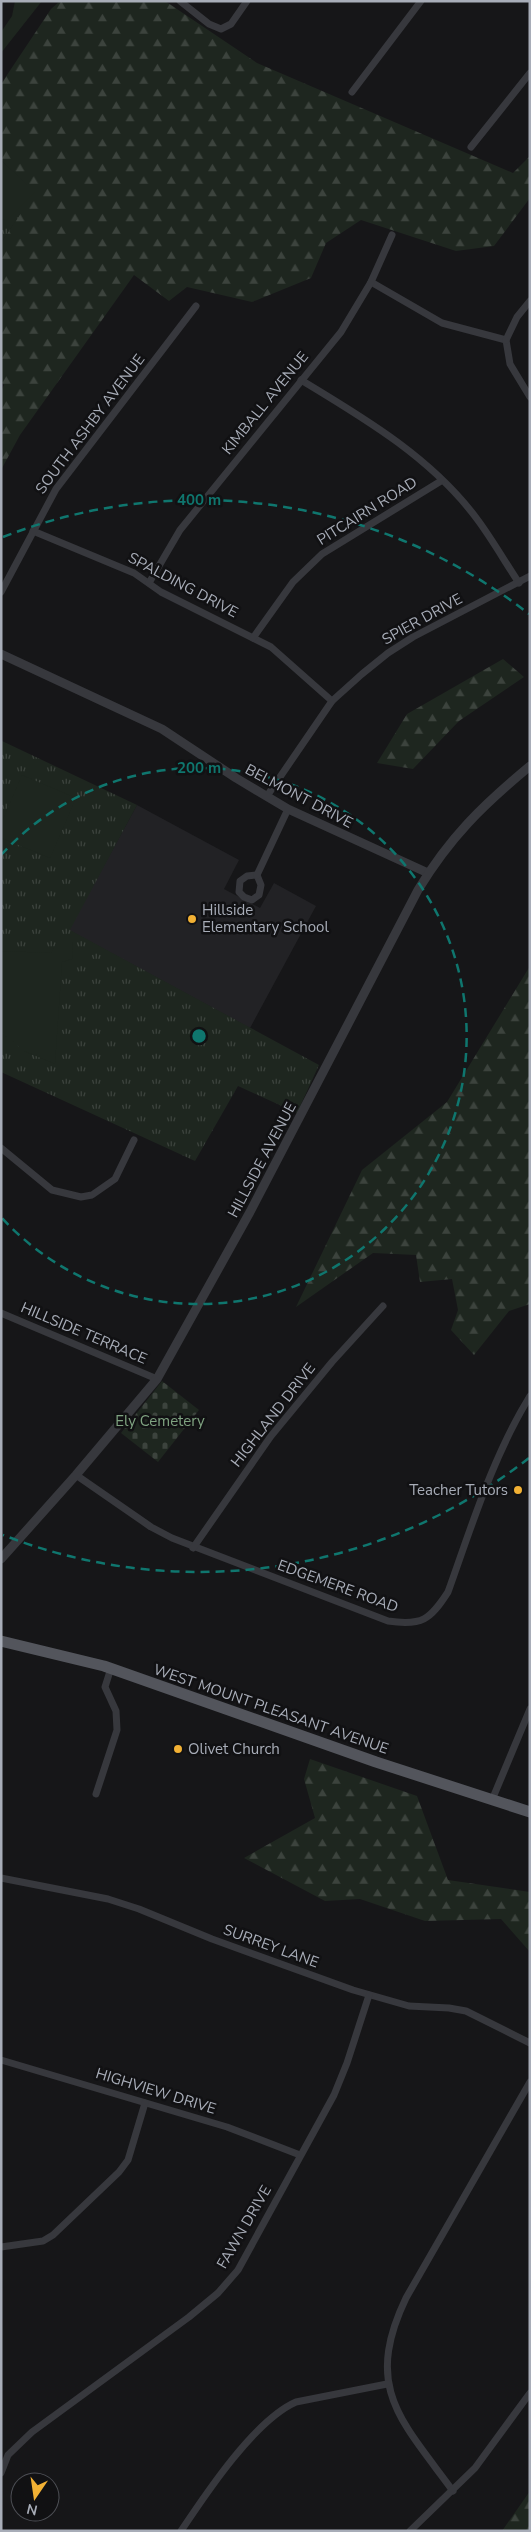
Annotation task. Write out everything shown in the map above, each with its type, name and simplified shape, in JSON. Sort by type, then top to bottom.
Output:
[{"type":"main road","name":"WEST MOUNT PLEASANT AVENUE","points":[[1,1640],[111,1668],[376,1762],[530,1812]]},
{"type":"street","points":[[180,1],[210,24],[223,28],[231,24],[247,1]]},
{"type":"street","points":[[352,92],[422,1]]},
{"type":"street","points":[[471,147],[530,73]]},
{"type":"street","name":"KIMBALL AVENUE","points":[[149,583],[180,530],[341,332],[371,282],[392,235]]},
{"type":"street","points":[[371,282],[442,323],[506,340]]},
{"type":"street","points":[[530,301],[517,317],[506,340],[510,364],[530,397]]},
{"type":"street","name":"SOUTH ASHBY AVENUE","points":[[1,592],[56,489],[196,306]]},
{"type":"street","points":[[301,380],[368,420],[414,455],[476,518],[519,583]]},
{"type":"street","name":"PITCAIRN ROAD","points":[[253,638],[293,582],[322,554],[441,481]]},
{"type":"street","name":"SPALDING DRIVE","points":[[33,530],[134,572],[161,592],[271,647],[332,701]]},
{"type":"street","name":"SPIER DRIVE","points":[[267,796],[332,701],[388,653],[413,637],[530,576]]},
{"type":"street","name":"BELMONT DRIVE","points":[[1,654],[162,729],[288,809],[428,874]]},
{"type":"street","name":"HILLSIDE AVENUE","points":[[1,1559],[76,1475],[157,1379],[243,1226],[428,874],[456,834],[479,809],[530,766]]},
{"type":"street","points":[[257,875],[288,809]]},
{"type":"street","points":[[1,1148],[52,1190],[80,1197],[92,1195],[115,1179],[134,1140]]},
{"type":"street","name":"HIGHLAND DRIVE","points":[[193,1548],[271,1436],[332,1362],[383,1306]]},
{"type":"street","name":"HILLSIDE TERRACE","points":[[1,1313],[157,1379]]},
{"type":"street","name":"EDGEMERE ROAD","points":[[76,1475],[151,1527],[193,1548],[388,1621],[408,1624],[426,1619],[448,1592],[495,1463],[512,1424],[530,1396]]},
{"type":"street","points":[[96,1794],[117,1730],[116,1710],[105,1687],[111,1668]]},
{"type":"street","points":[[492,1800],[530,1709]]},
{"type":"street","name":"SURREY LANE","points":[[1,1878],[108,1899],[139,1909],[204,1936],[369,1995],[409,2006],[449,2008],[466,2012],[530,2043]]},
{"type":"street","name":"FAWN DRIVE","points":[[1,2473],[8,2455],[32,2432],[190,2317],[218,2293],[238,2270],[334,2095],[347,2063],[369,1995]]},
{"type":"street","name":"HIGHVIEW DRIVE","points":[[1,2060],[226,2127],[300,2155]]},
{"type":"street","points":[[453,2491],[412,2438],[387,2384],[388,2348],[391,2331],[530,2082]]},
{"type":"street","points":[[1,2247],[43,2241],[53,2235],[119,2172],[128,2160],[145,2103]]},
{"type":"street","points":[[181,2531],[212,2483],[282,2408],[296,2402],[387,2384]]},
{"type":"street","points":[[410,2531],[475,2468],[530,2393]]},
{"type":"shaded area","name":"Hillside Elementary School","points":[[137,805],[239,860],[224,889],[260,908],[274,883],[316,906],[250,1028],[69,930]]},
{"type":"green space","points":[[15,1],[42,1],[1,53],[1,32],[12,16]]},
{"type":"green space","points":[[60,1],[165,1],[257,63],[513,173],[530,156],[530,198],[494,246],[456,251],[361,220],[326,243],[311,278],[252,302],[187,287],[169,301],[134,275],[20,435],[1,470],[1,391],[4,385],[1,382],[1,243],[34,192],[1,160],[1,84],[51,9]]},
{"type":"green space","points":[[1,160],[35,192],[1,243]]},
{"type":"green space","points":[[1,162],[35,192],[6,221],[1,218]]},
{"type":"green space","points":[[503,659],[524,677],[459,721],[413,769],[377,763],[407,714]]},
{"type":"green space","points":[[2,741],[137,805],[70,930],[319,1065],[297,1113],[238,1086],[195,1161],[1,1072]]},
{"type":"green space","points":[[22,775],[76,798],[50,858],[1,838],[1,824]]},
{"type":"green space","points":[[57,942],[73,942],[72,959],[62,962],[55,1064],[24,1051],[1,1032],[1,951],[51,953]]},
{"type":"green space","points":[[530,966],[530,1304],[509,1311],[474,1355],[451,1330],[458,1310],[452,1279],[420,1282],[416,1255],[373,1253],[296,1307],[362,1170],[447,1102]]},
{"type":"green space","name":"Ely Cemetery","points":[[162,1381],[199,1410],[158,1462],[121,1433]]},
{"type":"green space","points":[[310,1759],[417,1796],[448,1880],[530,1892],[530,1952],[501,1919],[425,1921],[360,1899],[325,1901],[244,1858],[315,1818],[304,1779]]},
{"type":"green space","points":[[530,2491],[530,2531],[502,2531]]},
{"type":"place","name":"Hillside Elementary School","points":[[192,919]]},
{"type":"place","name":"Teacher Tutors","points":[[518,1490]]},
{"type":"place","name":"Olivet Church","points":[[178,1749]]}]
